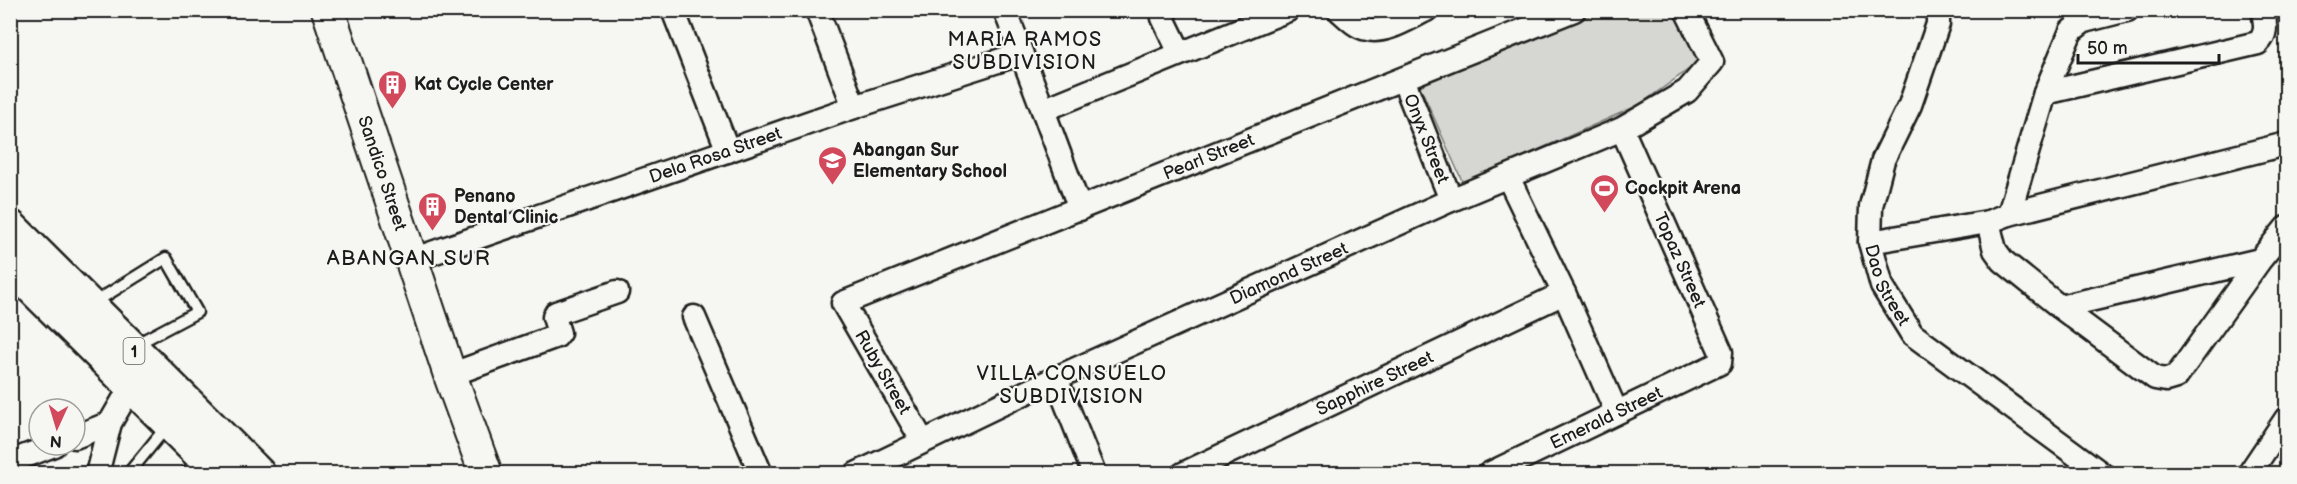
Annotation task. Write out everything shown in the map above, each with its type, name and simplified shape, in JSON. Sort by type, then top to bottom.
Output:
[{"type":"highway","name":"1","points":[[10,227],[89,306],[138,367],[170,423],[203,468]]},
{"type":"highway","name":"1","points":[[10,265],[138,367],[258,474]]},
{"type":"main road","name":"Sandico Street","points":[[328,10],[450,375],[486,474]]},
{"type":"street","points":[[673,10],[728,151]]},
{"type":"street","points":[[817,10],[854,107]]},
{"type":"street","points":[[1005,10],[1080,209]]},
{"type":"street","points":[[1162,10],[1163,18],[1180,53]]},
{"type":"street","points":[[1043,110],[1288,10]]},
{"type":"street","points":[[1339,10],[1357,25],[1376,30],[1426,10]]},
{"type":"street","name":"Pearl Street","points":[[843,303],[1574,10]]},
{"type":"street","name":"Diamond Street","points":[[856,474],[922,440],[1056,378],[1451,200],[1622,129],[1687,91],[1712,62],[1686,10]]},
{"type":"street","name":"Dao Street","points":[[1938,10],[1938,24],[1910,105],[1883,160],[1871,206],[1870,242],[1882,286],[1912,334],[2102,474]]},
{"type":"street","points":[[2127,10],[2084,21],[2071,31],[1998,218],[1995,250],[2003,261],[2155,378],[2166,380],[2176,377],[2260,260],[2286,228]]},
{"type":"street","points":[[2045,93],[2258,43],[2264,37],[2266,29],[2263,10]]},
{"type":"street","name":"Dela Rosa Street","points":[[412,260],[854,107],[1020,54]]},
{"type":"street","name":"Onyx Street","points":[[1403,79],[1451,200]]},
{"type":"street","name":"Topaz Street","points":[[1622,129],[1722,358]]},
{"type":"street","points":[[1870,242],[1998,218],[2286,144]]},
{"type":"street","points":[[1508,177],[1564,293],[1616,411]]},
{"type":"street","points":[[2060,307],[2260,260]]},
{"type":"street","points":[[450,375],[557,336],[554,317],[559,311],[617,292]]},
{"type":"street","name":"Sapphire Street","points":[[1183,474],[1564,293]]},
{"type":"street","name":"Ruby Street","points":[[843,303],[922,440]]},
{"type":"street","points":[[694,317],[761,474]]},
{"type":"street","name":"Emerald Street","points":[[1489,474],[1616,411],[1716,367],[1722,358]]},
{"type":"street","points":[[97,474],[111,423],[138,367]]},
{"type":"street","points":[[1056,378],[1094,474]]},
{"type":"street","points":[[2249,474],[2286,419]]},
{"type":"street","points":[[87,432],[111,423]]},
{"type":"street","points":[[10,462],[27,455]]},
{"type":"lane","points":[[89,306],[166,258],[197,312],[138,367]]},
{"type":"lane","points":[[128,474],[170,423]]},
{"type":"shaded area","points":[[1602,11],[1681,11],[1707,56],[1639,105],[1463,183],[1419,84]]},
{"type":"place","name":"Kat Cycle Center","points":[[393,110]]},
{"type":"place","name":"Abangan Sur Elementary School","points":[[832,186]]},
{"type":"place","name":"Cockpit Arena","points":[[1604,214]]},
{"type":"place","name":"Penano Dental Clinic","points":[[433,232]]},
{"type":"district","name":"MARIA RAMOS SUBDIVISION","points":[[1025,50]]},
{"type":"district","name":"ABANGAN SUR","points":[[409,258]]},
{"type":"district","name":"VILLA CONSUELO SUBDIVISION","points":[[1072,384]]}]
